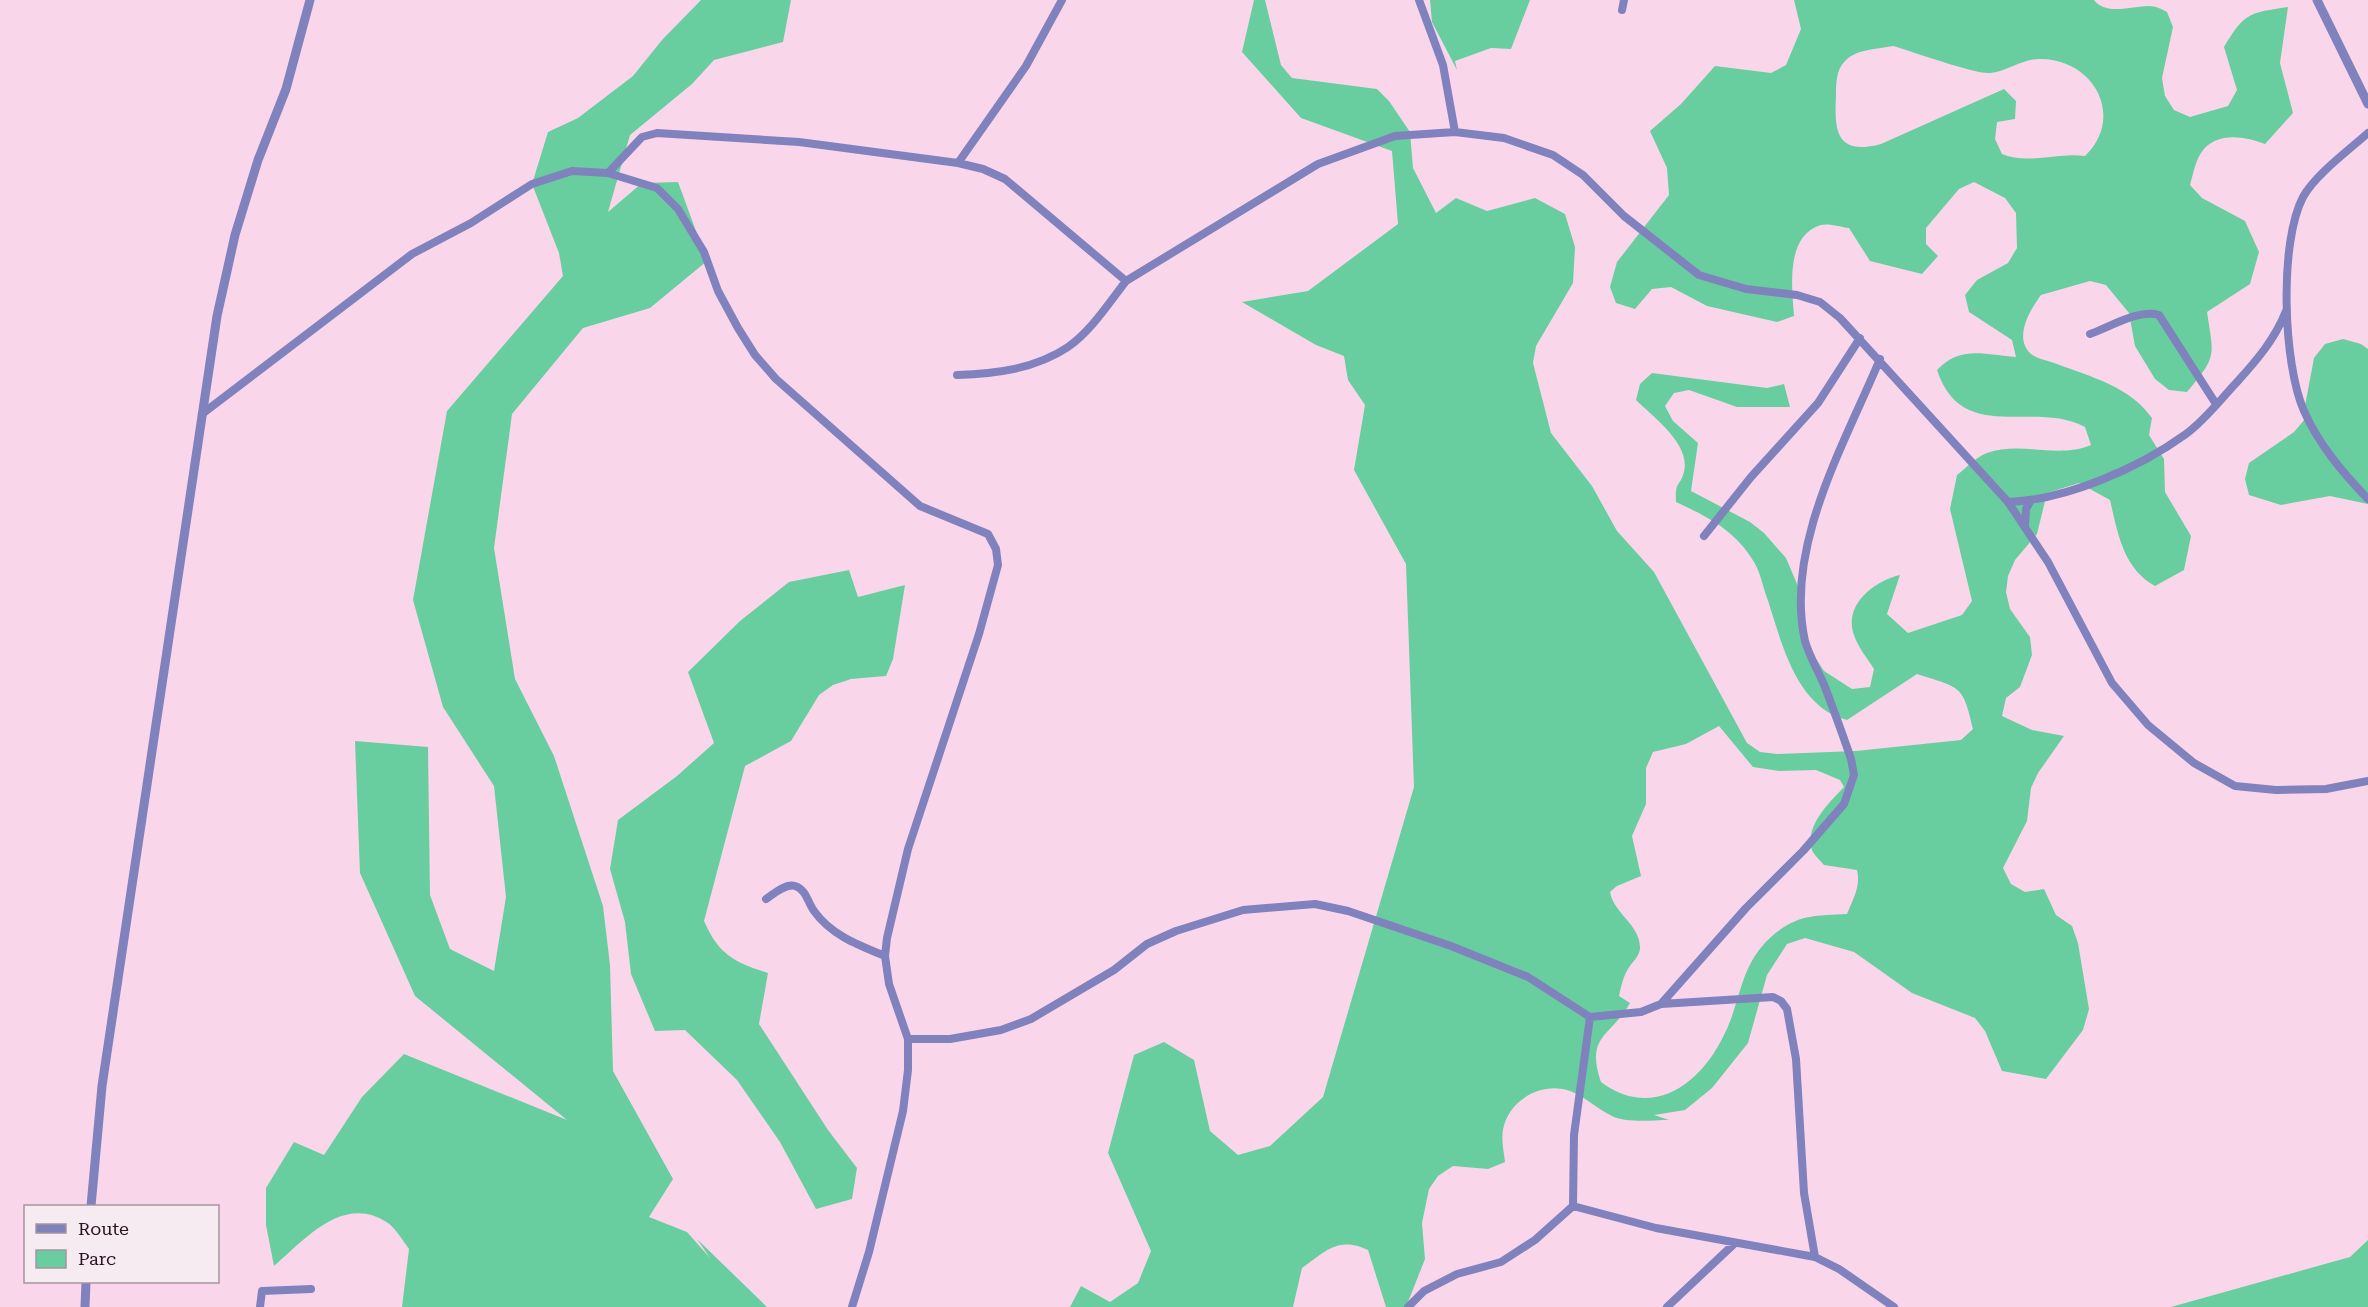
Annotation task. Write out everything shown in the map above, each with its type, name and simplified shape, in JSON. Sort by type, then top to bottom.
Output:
[{"type":"street","points":[[91,1205],[102,1086],[217,316],[236,235],[258,160],[286,89],[310,0]]},
{"type":"street","points":[[958,163],[1026,66],[1062,0]]},
{"type":"street","points":[[1419,0],[1443,65],[1455,132]]},
{"type":"street","points":[[1622,10],[1624,0]]},
{"type":"street","points":[[2317,0],[2368,104]]},
{"type":"street","points":[[957,375],[996,374],[1029,364],[1068,347],[1100,315],[1126,281],[1318,164],[1395,136],[1455,132],[1504,138],[1553,155],[1583,175],[1624,216],[1699,275],[1746,289],[1797,295],[1820,302],[1860,338],[2008,502],[2048,562],[2112,683],[2148,725],[2194,763],[2235,786],[2276,790],[2326,789],[2368,781]]},
{"type":"street","points":[[608,173],[642,137],[657,133],[799,142],[958,163],[983,169],[1005,179],[1108,269],[1126,281]]},
{"type":"street","points":[[2368,134],[2304,194],[2292,223],[2286,262],[2295,384],[2304,411],[2323,446],[2368,499]]},
{"type":"street","points":[[202,414],[412,254],[471,223],[532,184],[572,171],[608,173],[657,188],[678,209],[704,252],[718,291],[738,328],[755,355],[776,380],[920,506],[988,534],[996,549],[998,565],[979,634],[908,849],[885,956],[889,984],[909,1039],[903,1111],[869,1252],[852,1307]]},
{"type":"street","points":[[2008,502],[2030,502],[2071,490],[2134,465],[2187,434],[2260,357],[2279,330],[2288,306]]},
{"type":"street","points":[[2091,334],[2140,315],[2159,315],[2216,404]]},
{"type":"street","points":[[1704,536],[1751,477],[1818,403],[1860,338]]},
{"type":"street","points":[[1661,1004],[1746,908],[1803,851],[1844,804],[1852,783],[1851,759],[1805,642],[1802,616],[1803,586],[1808,540],[1816,510],[1880,359]]},
{"type":"street","points":[[2025,526],[2025,509],[2030,502]]},
{"type":"street","points":[[766,899],[789,885],[795,886],[802,890],[813,910],[829,928],[885,956]]},
{"type":"street","points":[[909,1039],[950,1039],[1001,1030],[1031,1019],[1114,970],[1146,944],[1176,931],[1243,910],[1286,905],[1315,904],[1348,911],[1451,946],[1528,977],[1590,1017],[1641,1012],[1661,1004],[1693,1004],[1773,997],[1787,1008],[1796,1059],[1804,1193],[1815,1257]]},
{"type":"street","points":[[1408,1307],[1424,1291],[1457,1274],[1501,1262],[1534,1240],[1573,1206],[1574,1135],[1590,1017]]},
{"type":"street","points":[[1573,1206],[1656,1228],[1815,1257],[1839,1269],[1894,1307]]},
{"type":"street","points":[[1667,1307],[1735,1243]]},
{"type":"street","points":[[85,1307],[86,1283]]},
{"type":"street","points":[[260,1307],[262,1291],[312,1289]]},
{"type":"green space","points":[[701,0],[791,0],[783,42],[714,60],[692,84],[630,135],[608,212],[642,183],[678,182],[707,261],[650,308],[583,328],[512,414],[494,548],[515,679],[554,756],[603,906],[610,965],[613,1071],[673,1179],[649,1217],[687,1232],[710,1258],[697,1239],[767,1307],[402,1307],[409,1249],[388,1223],[372,1215],[356,1213],[341,1216],[326,1223],[274,1266],[266,1225],[266,1188],[294,1142],[324,1155],[362,1097],[404,1054],[567,1120],[415,996],[360,873],[355,741],[428,747],[430,895],[450,949],[494,971],[506,897],[494,786],[443,707],[413,600],[447,411],[563,276],[559,253],[532,184],[548,132],[578,118],[633,76],[662,40]]},
{"type":"green space","points":[[1254,0],[1265,0],[1281,65],[1292,78],[1377,89],[1389,101],[1410,132],[1413,168],[1436,213],[1456,198],[1487,211],[1535,198],[1565,214],[1575,247],[1573,283],[1536,346],[1533,363],[1551,433],[1592,486],[1617,531],[1654,572],[1747,743],[1760,752],[1777,754],[1856,751],[1961,740],[1973,729],[1966,703],[1957,690],[1951,686],[1917,674],[1847,720],[1829,712],[1814,700],[1792,668],[1759,572],[1747,551],[1720,526],[1676,502],[1677,487],[1684,472],[1685,462],[1682,451],[1661,423],[1636,400],[1640,384],[1652,373],[1767,388],[1784,384],[1790,407],[1737,407],[1689,390],[1674,393],[1665,406],[1673,421],[1698,443],[1691,491],[1750,522],[1764,533],[1786,558],[1803,598],[1805,642],[1824,671],[1852,689],[1870,687],[1874,669],[1858,644],[1852,624],[1857,604],[1871,589],[1900,575],[1887,614],[1908,633],[1962,615],[1972,601],[1950,509],[1957,475],[1979,457],[2000,450],[2053,451],[2078,449],[2091,445],[2085,427],[2065,420],[1981,414],[1964,407],[1948,393],[1937,370],[1946,362],[1964,354],[2016,357],[2012,340],[1969,312],[1965,295],[1977,280],[2008,263],[2017,248],[2016,213],[2005,198],[1974,182],[1959,189],[1926,228],[1926,244],[1938,256],[1922,274],[1870,261],[1849,228],[1821,225],[1809,231],[1801,240],[1796,251],[1792,277],[1794,316],[1777,322],[1707,306],[1671,287],[1652,289],[1635,309],[1616,303],[1610,287],[1617,262],[1669,195],[1667,168],[1650,131],[1681,104],[1715,66],[1771,73],[1786,65],[1801,29],[1794,0],[2094,0],[2105,8],[2112,9],[2156,7],[2167,12],[2173,27],[2162,78],[2165,96],[2174,110],[2190,117],[2228,106],[2237,90],[2224,47],[2237,27],[2256,13],[2288,7],[2280,63],[2293,113],[2265,144],[2231,137],[2214,141],[2207,146],[2197,160],[2190,185],[2202,198],[2245,221],[2259,252],[2250,284],[2207,312],[2211,355],[2204,371],[2187,392],[2169,390],[2155,379],[2135,346],[2129,313],[2106,285],[2090,281],[2041,295],[2028,316],[2023,332],[2023,340],[2031,354],[2109,384],[2133,398],[2143,407],[2152,418],[2149,435],[2164,459],[2165,492],[2191,536],[2184,570],[2155,586],[2144,579],[2129,560],[2119,537],[2110,500],[2079,483],[2047,493],[2037,534],[2015,560],[2008,576],[2006,592],[2010,609],[2030,637],[2032,655],[2020,687],[2006,698],[2002,716],[2032,730],[2064,736],[2038,773],[2031,788],[2027,821],[2003,868],[2011,884],[2025,892],[2044,889],[2056,915],[2072,926],[2078,943],[2089,1009],[2083,1030],[2046,1079],[2002,1071],[1985,1031],[1975,1018],[1912,993],[1854,952],[1805,938],[1787,944],[1767,975],[1748,1043],[1712,1088],[1685,1110],[1654,1115],[1669,1120],[1627,1120],[1608,1114],[1570,1091],[1548,1089],[1538,1091],[1519,1102],[1506,1119],[1502,1138],[1505,1162],[1488,1169],[1453,1166],[1438,1176],[1429,1189],[1422,1223],[1425,1259],[1406,1307],[1386,1307],[1368,1250],[1358,1246],[1340,1245],[1326,1251],[1302,1268],[1293,1307],[1070,1307],[1081,1286],[1110,1302],[1138,1283],[1151,1251],[1108,1153],[1134,1055],[1164,1042],[1194,1060],[1210,1131],[1238,1155],[1270,1146],[1323,1097],[1414,787],[1406,564],[1354,470],[1365,405],[1348,380],[1344,356],[1316,345],[1242,302],[1308,291],[1398,224],[1392,151],[1301,118],[1242,52]],"holes":[[[1893,46],[1983,73],[1996,72],[2026,61],[2039,59],[2058,61],[2075,68],[2098,92],[2103,107],[2103,124],[2097,140],[2085,156],[2022,158],[2002,154],[1995,139],[1997,122],[2015,119],[2016,101],[2004,89],[1881,144],[1866,147],[1847,144],[1841,138],[1836,120],[1838,73],[1845,61],[1855,54]],[[1719,726],[1753,767],[1779,771],[1816,770],[1840,780],[1844,787],[1815,823],[1812,832],[1812,850],[1824,865],[1857,870],[1857,887],[1847,914],[1815,916],[1798,920],[1780,929],[1771,937],[1760,948],[1753,960],[1742,984],[1730,1023],[1714,1053],[1702,1069],[1673,1092],[1656,1097],[1638,1098],[1620,1093],[1601,1082],[1597,1067],[1598,1045],[1630,1003],[1619,996],[1625,975],[1640,949],[1636,933],[1612,900],[1610,892],[1617,886],[1641,876],[1632,836],[1646,804],[1646,768],[1653,752],[1686,744]]]},
{"type":"green space","points":[[1430,0],[1530,0],[1511,49],[1491,48],[1455,61],[1457,70],[1432,22]]},
{"type":"green space","points":[[2343,339],[2361,344],[2368,349],[2368,504],[2330,496],[2281,505],[2249,495],[2245,479],[2249,463],[2294,432],[2305,419],[2304,411],[2314,358],[2325,344]]},
{"type":"green space","points":[[849,570],[858,597],[905,585],[893,659],[886,676],[851,679],[833,685],[819,695],[791,741],[745,766],[704,921],[716,942],[729,956],[768,973],[759,1024],[828,1130],[857,1168],[852,1199],[816,1209],[780,1142],[737,1080],[685,1030],[655,1031],[631,974],[625,922],[610,869],[618,820],[677,776],[714,743],[688,672],[740,621],[789,582]]},
{"type":"green space","points":[[2368,1240],[2368,1307],[2171,1307],[2350,1257]]}]
